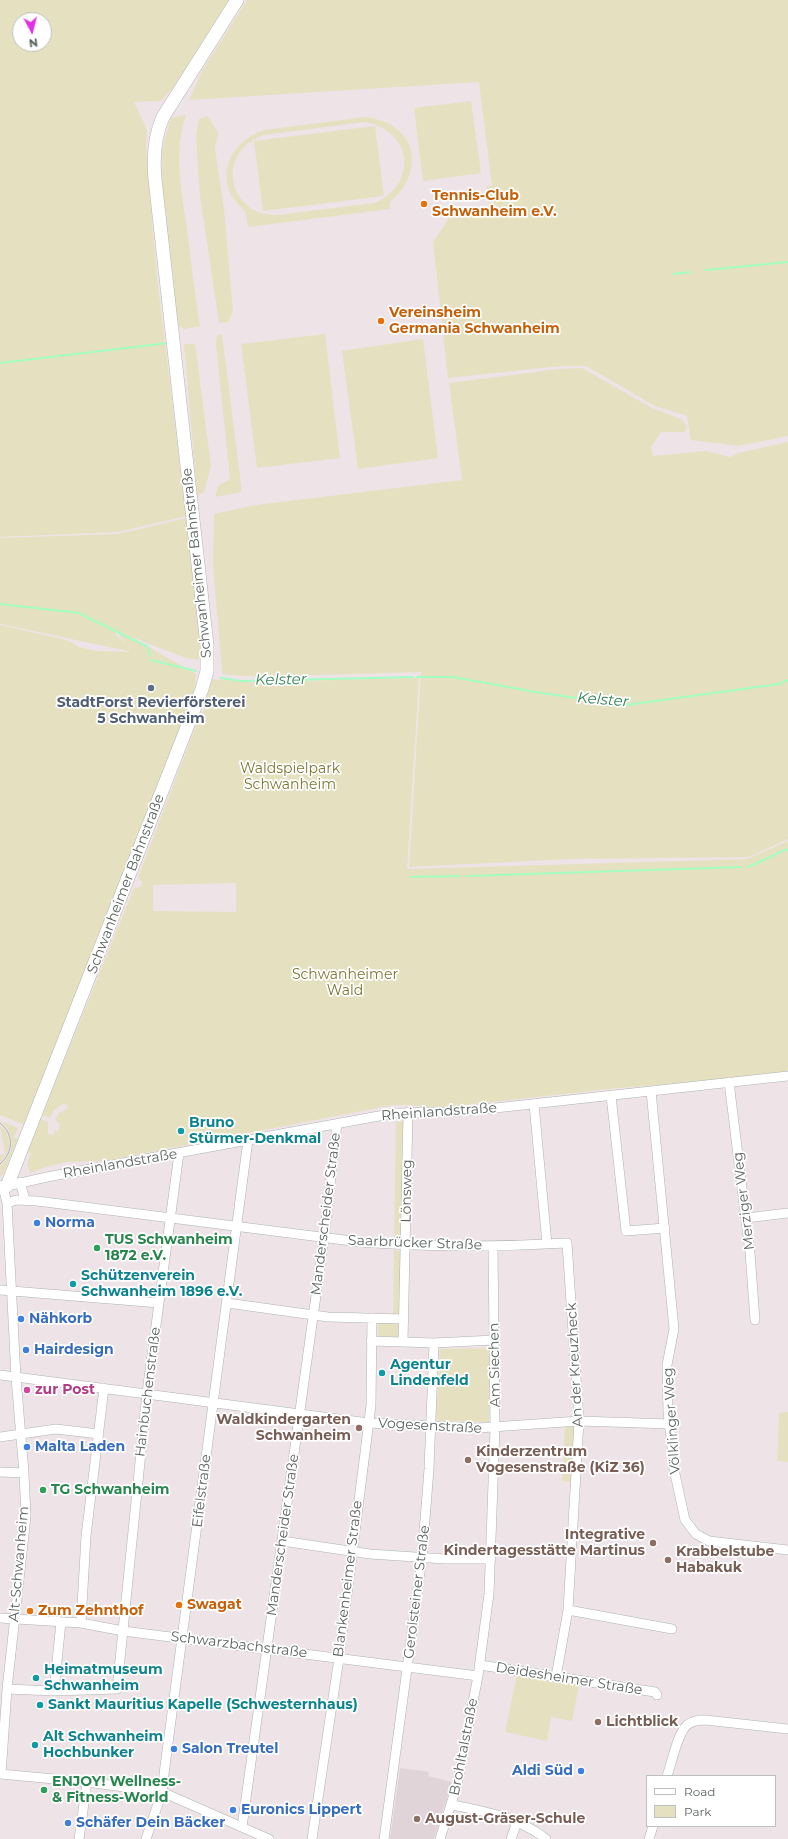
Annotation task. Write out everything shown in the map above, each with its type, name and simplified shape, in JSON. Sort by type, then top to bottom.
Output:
[{"type":"street","name":"Schwanheimer Bahnstraße","points":[[3,1187],[184,739],[206,676],[207,645],[156,187],[154,149],[157,131],[163,117],[237,0]]},
{"type":"street","name":"Rheinlandstraße","points":[[3,1187],[20,1182],[408,1112],[449,1112],[534,1104],[788,1076]]},
{"type":"street","name":"Merziger Weg","points":[[729,1082],[746,1218],[755,1320]]},
{"type":"street","name":"Völklinger Weg","points":[[651,1091],[674,1329],[667,1365],[670,1424],[680,1504],[685,1520],[691,1529],[703,1538],[714,1542],[788,1550]]},
{"type":"street","points":[[611,1096],[626,1231],[665,1228]]},
{"type":"street","points":[[534,1104],[547,1244]]},
{"type":"street","name":"Lönsweg","points":[[403,1342],[408,1112]]},
{"type":"street","name":"Manderscheider Straße","points":[[242,1827],[324,1238],[337,1124]]},
{"type":"street","name":"Eifelstraße","points":[[146,1839],[162,1792],[248,1140]]},
{"type":"street","name":"Hainbuchenstraße","points":[[54,1691],[116,1689],[148,1393],[169,1218],[179,1153]]},
{"type":"street","points":[[20,1182],[25,1200]]},
{"type":"street","name":"Alt-Schwanheim","points":[[1,1774],[5,1693],[26,1516],[16,1378],[7,1203],[3,1187]]},
{"type":"street","name":"Saarbrücker Straße","points":[[7,1203],[25,1200],[324,1238],[406,1245],[493,1246],[568,1243]]},
{"type":"street","points":[[746,1218],[788,1213]]},
{"type":"street","name":"An der Kreuzheck","points":[[556,1677],[568,1610],[579,1421],[568,1243]]},
{"type":"street","name":"Am Siechen","points":[[478,1676],[489,1594],[496,1428],[493,1246]]},
{"type":"street","points":[[0,1290],[159,1303]]},
{"type":"street","points":[[227,1303],[313,1315],[404,1319]]},
{"type":"street","name":"Blankenheimer Straße","points":[[312,1839],[339,1658],[351,1551],[371,1406],[372,1318]]},
{"type":"street","points":[[371,1341],[434,1343],[494,1340]]},
{"type":"street","name":"Gerolsteiner Straße","points":[[384,1839],[422,1558],[434,1343]]},
{"type":"street","name":"Vogesenstraße","points":[[0,1376],[148,1393],[369,1423],[496,1428],[579,1421],[670,1424]]},
{"type":"street","points":[[81,1623],[86,1536],[104,1388]]},
{"type":"street","points":[[0,1437],[56,1430],[99,1434]]},
{"type":"street","points":[[0,1472],[24,1473]]},
{"type":"street","points":[[282,1541],[351,1551],[422,1558],[491,1559]]},
{"type":"street","points":[[568,1610],[672,1629]]},
{"type":"street","name":"Schwarzbachstraße","points":[[0,1618],[81,1623],[123,1631],[478,1676]]},
{"type":"street","points":[[5,1693],[54,1691],[61,1622]]},
{"type":"street","name":"Deidesheimer Straße","points":[[480,1665],[655,1692],[657,1694]]},
{"type":"street","name":"Brohltalstraße","points":[[440,1839],[452,1805],[478,1676]]},
{"type":"street","points":[[667,1775],[680,1737],[686,1726],[693,1722],[705,1720],[788,1730]]},
{"type":"street","points":[[1,1774],[87,1782],[162,1792],[269,1839]]},
{"type":"street","points":[[79,1839],[87,1782]]},
{"type":"street","points":[[452,1805],[517,1822],[528,1826],[546,1839]]},
{"type":"street","points":[[511,1839],[517,1822]]},
{"type":"street","points":[[649,1839],[653,1827]]},
{"type":"shaded area","name":"August-Gräser-Schule","points":[[400,1768],[429,1772],[428,1776],[452,1782],[434,1839],[390,1839]]},
{"type":"green space","points":[[0,0],[229,0],[173,88],[160,101],[134,102],[147,130],[146,147],[157,277],[186,516],[118,532],[0,537]]},
{"type":"green space","points":[[247,0],[788,0],[788,436],[738,446],[691,440],[687,416],[655,406],[586,366],[561,366],[448,378],[433,242],[451,215],[489,209],[487,186],[492,186],[479,82],[189,100],[202,71]]},
{"type":"green space","points":[[471,101],[481,173],[423,181],[414,108]]},
{"type":"green space","points":[[186,115],[182,129],[179,157],[183,200],[200,326],[184,329],[178,325],[161,189],[162,150],[171,118]]},
{"type":"green space","points":[[208,116],[218,133],[215,149],[224,209],[233,312],[228,322],[219,323],[200,196],[196,137],[199,119]]},
{"type":"green space","points":[[366,117],[381,121],[395,128],[404,136],[409,145],[412,155],[412,165],[409,176],[404,186],[390,202],[390,209],[248,227],[245,212],[231,195],[227,184],[226,174],[232,155],[238,147],[254,134],[264,130]],"holes":[[[364,122],[380,127],[392,135],[400,146],[404,158],[404,171],[399,183],[389,194],[375,203],[270,215],[252,209],[240,198],[237,192],[233,177],[233,169],[237,157],[248,144],[258,137]]]},
{"type":"green space","points":[[375,126],[384,196],[263,211],[254,141]]},
{"type":"green space","points":[[222,334],[242,492],[215,497],[218,486],[230,479],[216,344],[217,336]]},
{"type":"green space","points":[[325,334],[340,458],[257,468],[241,344]]},
{"type":"green space","points":[[423,339],[438,458],[358,469],[342,351]]},
{"type":"green space","points":[[184,344],[195,344],[211,466],[204,492],[197,495]]},
{"type":"green space","points":[[582,368],[652,408],[681,419],[687,427],[684,432],[661,432],[651,447],[653,456],[706,451],[731,457],[739,453],[788,442],[788,839],[749,857],[571,859],[409,867],[421,672],[241,676],[223,674],[213,565],[214,514],[256,505],[462,480],[449,383],[559,369]]},
{"type":"green space","points":[[187,518],[201,647],[199,660],[186,658],[116,631],[117,636],[128,644],[118,634],[131,637],[196,674],[195,687],[183,724],[27,1126],[0,1115],[0,625],[69,641],[79,647],[96,651],[128,652],[130,645],[128,651],[0,624],[0,538],[118,534]]},
{"type":"green space","name":"Schwanheimer Wald","points":[[419,678],[407,869],[747,859],[788,841],[788,1074],[609,1089],[438,1108],[393,1105],[105,1161],[66,1162],[30,1173],[27,1164],[31,1153],[24,1153],[36,1123],[41,1119],[48,1122],[48,1134],[54,1135],[55,1130],[58,1131],[60,1125],[55,1119],[59,1113],[67,1109],[68,1105],[63,1104],[54,1110],[50,1118],[42,1115],[134,888],[141,887],[142,882],[138,877],[199,718],[205,708],[208,710],[211,705],[205,702],[212,679],[249,682]],"holes":[[[236,883],[236,912],[153,911],[153,885]]]},
{"type":"green space","points":[[0,1121],[18,1128],[14,1137],[18,1139],[4,1172],[0,1177],[0,1166],[9,1156],[12,1144],[9,1131]]},
{"type":"green space","points":[[403,1121],[401,1238],[394,1237],[396,1122]]},
{"type":"green space","points":[[0,1125],[7,1133],[9,1143],[7,1153],[0,1162],[0,1155],[5,1154]]},
{"type":"green space","points":[[394,1250],[401,1251],[400,1314],[393,1314]]},
{"type":"green space","points":[[378,1323],[398,1324],[398,1337],[378,1336]]},
{"type":"green space","points":[[489,1348],[489,1422],[436,1421],[440,1349]]},
{"type":"green space","points":[[788,1412],[788,1462],[777,1461],[779,1413]]},
{"type":"green space","points":[[565,1427],[577,1427],[576,1482],[562,1481]]},
{"type":"green space","points":[[517,1675],[579,1685],[572,1721],[551,1717],[547,1741],[505,1732]]},
{"type":"waterway","points":[[706,270],[788,262]]},
{"type":"waterway","points":[[673,274],[690,272]]},
{"type":"waterway","points":[[0,363],[168,343]]},
{"type":"waterway","name":"Kelster","points":[[0,604],[79,613],[148,647],[150,655]]},
{"type":"waterway","name":"Kelster","points":[[151,660],[196,671]]},
{"type":"waterway","name":"Kelster","points":[[221,678],[241,681],[413,677]]},
{"type":"waterway","name":"Kelster","points":[[417,677],[453,677],[541,693],[626,705],[779,684],[788,680]]},
{"type":"waterway","points":[[748,867],[788,849]]},
{"type":"waterway","points":[[466,876],[741,867]]},
{"type":"waterway","points":[[411,877],[460,876]]},
{"type":"tram line","points":[[0,1123],[5,1127],[10,1138],[10,1149],[5,1159],[0,1164]]},
{"type":"place","name":"Tennis-Club Schwanheim e.V.","points":[[424,204]]},
{"type":"place","name":"Vereinsheim Germania Schwanheim","points":[[381,321]]},
{"type":"place","name":"StadtForst Revierförsterei 5 Schwanheim","points":[[151,688]]},
{"type":"place","name":"Bruno Stürmer-Denkmal","points":[[181,1131]]},
{"type":"place","name":"Norma","points":[[37,1223]]},
{"type":"place","name":"TUS Schwanheim 1872 e.V.","points":[[97,1248]]},
{"type":"place","name":"Schützenverein Schwanheim 1896 e.V.","points":[[73,1284]]},
{"type":"place","name":"Nähkorb","points":[[21,1319]]},
{"type":"place","name":"Hairdesign","points":[[26,1350]]},
{"type":"place","name":"Agentur Lindenfeld","points":[[382,1373]]},
{"type":"place","name":"zur Post","points":[[27,1390]]},
{"type":"place","name":"Waldkindergarten Schwanheim","points":[[359,1428]]},
{"type":"place","name":"Malta Laden","points":[[27,1447]]},
{"type":"place","name":"Kinderzentrum Vogesenstraße (KiZ 36)","points":[[468,1460]]},
{"type":"place","name":"TG Schwanheim","points":[[43,1490]]},
{"type":"place","name":"Integrative Kindertagesstätte Martinus","points":[[653,1543]]},
{"type":"place","name":"Krabbelstube Habakuk","points":[[668,1560]]},
{"type":"place","name":"Swagat","points":[[179,1605]]},
{"type":"place","name":"Zum Zehnthof","points":[[30,1611]]},
{"type":"place","name":"Heimatmuseum Schwanheim","points":[[36,1678]]},
{"type":"place","name":"Sankt Mauritius Kapelle (Schwesternhaus)","points":[[40,1705]]},
{"type":"place","name":"Lichtblick","points":[[598,1722]]},
{"type":"place","name":"Alt Schwanheim Hochbunker","points":[[35,1745]]},
{"type":"place","name":"Salon Treutel","points":[[174,1749]]},
{"type":"place","name":"Aldi Süd","points":[[581,1771]]},
{"type":"place","name":"ENJOY! Wellness- & Fitness-World","points":[[44,1790]]},
{"type":"place","name":"Euronics Lippert","points":[[233,1810]]},
{"type":"place","name":"August-Gräser-Schule","points":[[417,1819]]},
{"type":"place","name":"Schäfer Dein Bäcker","points":[[68,1823]]},
{"type":"park label","name":"Waldspielpark Schwanheim","points":[[290,778]]}]
